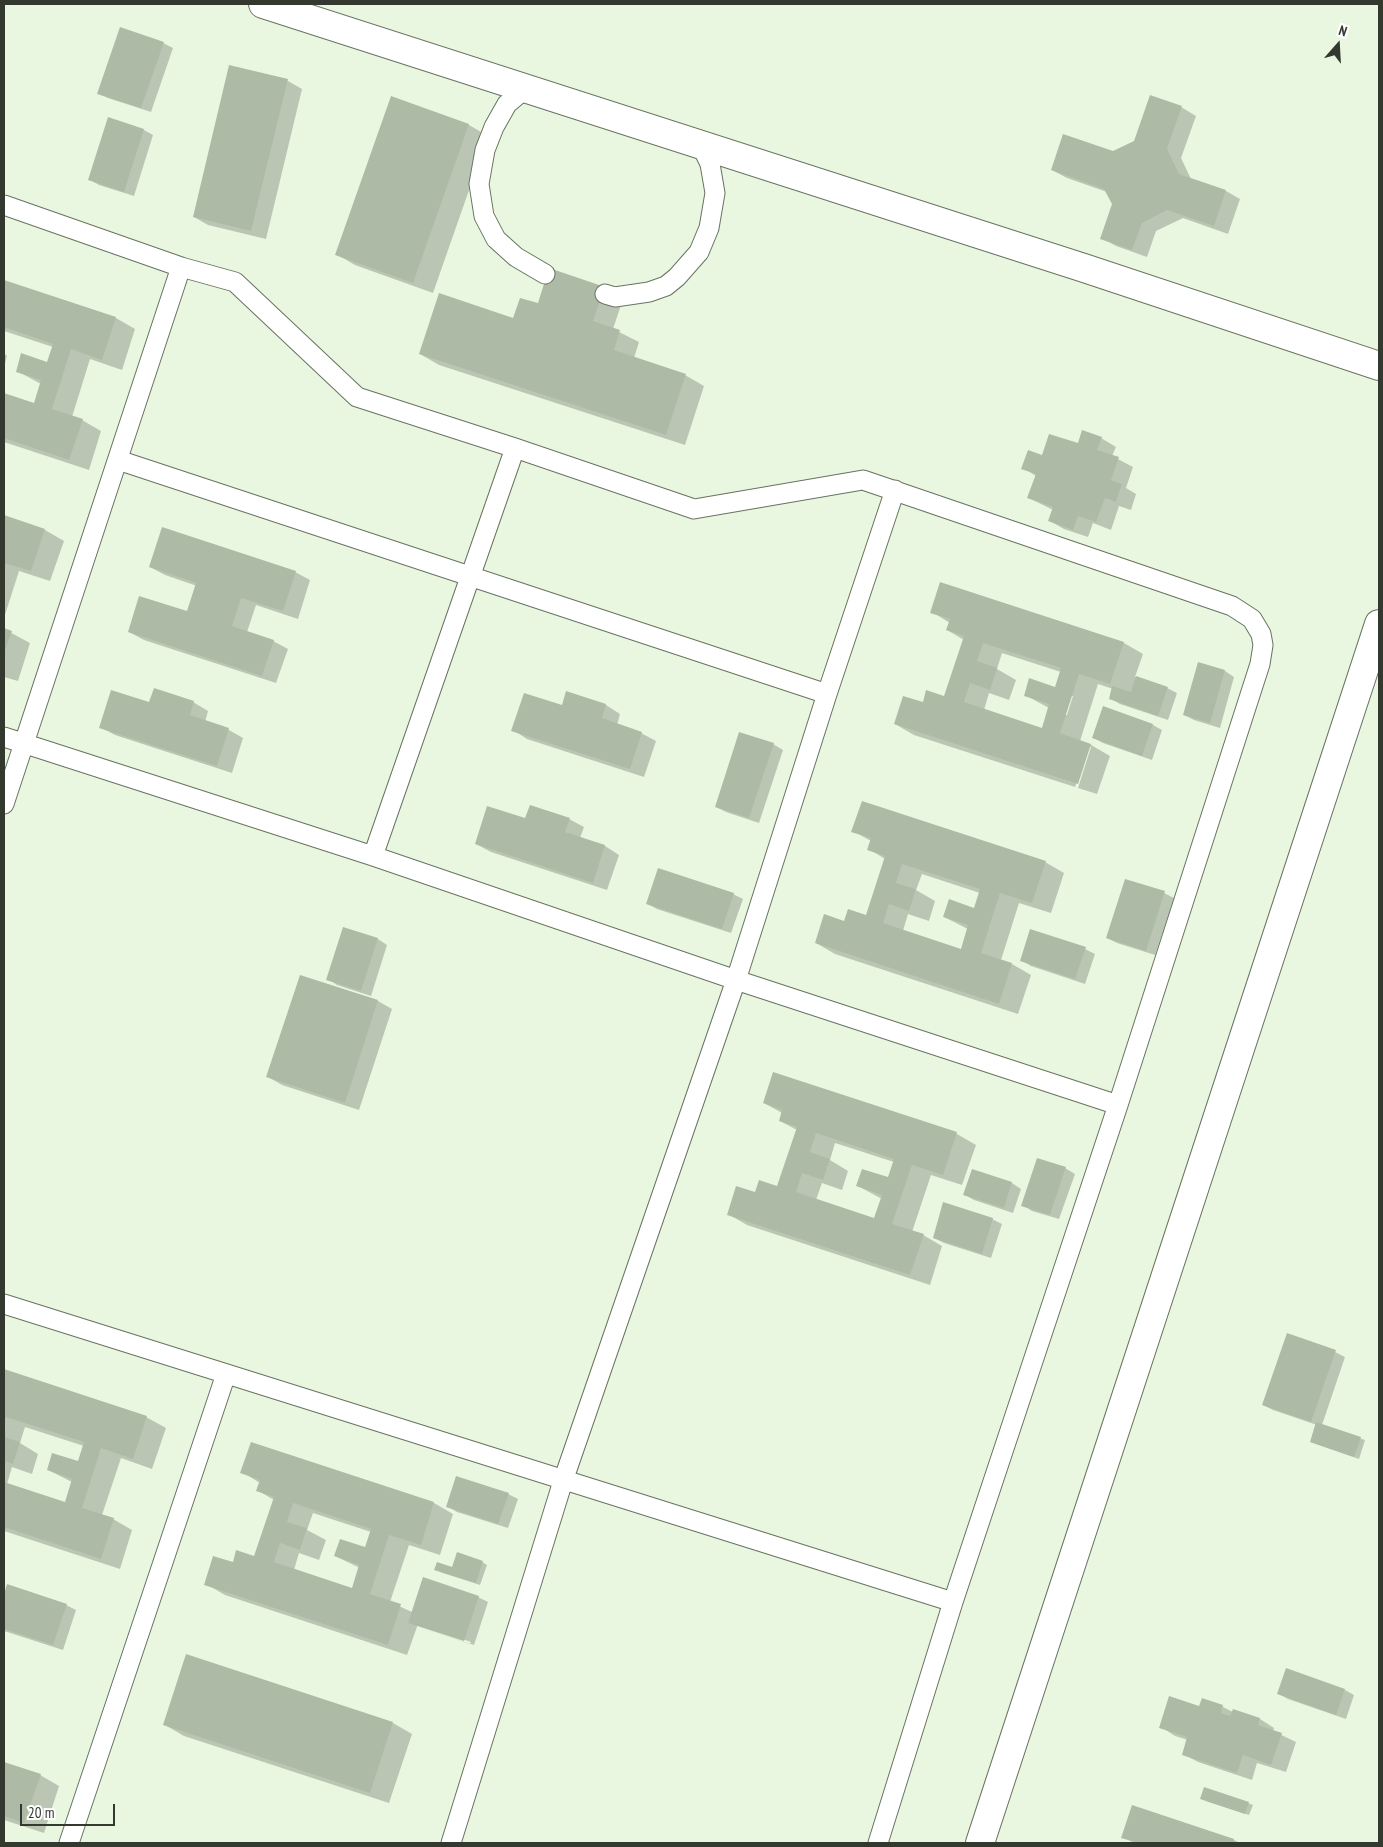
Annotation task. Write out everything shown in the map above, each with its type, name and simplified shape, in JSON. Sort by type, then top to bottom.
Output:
[{"type":"street","points":[[263,4],[1093,271],[1379,366]]},
{"type":"street","points":[[980,1843],[1379,624]]},
{"type":"lane","points":[[526,88],[507,104],[494,127],[485,150],[479,184],[484,216],[496,238],[516,257],[545,274]]},
{"type":"lane","points":[[605,294],[615,297],[649,292],[666,286],[677,277],[699,252],[709,228],[715,194],[710,164],[701,145]]},
{"type":"lane","points":[[4,205],[181,267],[235,282],[356,398],[515,448],[694,508],[863,480],[1232,606],[1252,619],[1261,634],[1263,646],[1260,664],[1118,1105],[953,1602],[878,1843]]},
{"type":"lane","points":[[4,804],[181,267]]},
{"type":"lane","points":[[373,856],[515,448]]},
{"type":"lane","points":[[118,460],[827,694]]},
{"type":"lane","points":[[451,1843],[563,1481],[736,980],[827,694],[895,490]]},
{"type":"lane","points":[[4,737],[373,856],[736,980],[1118,1105]]},
{"type":"lane","points":[[4,1304],[953,1602]]},
{"type":"lane","points":[[69,1843],[226,1374]]},
{"type":"building","points":[[120,27],[164,42],[141,108],[97,94]]},
{"type":"building","points":[[229,65],[288,79],[251,231],[193,217]]},
{"type":"building","points":[[1150,95],[1182,106],[1167,149],[1179,174],[1226,190],[1214,226],[1167,210],[1142,223],[1132,250],[1100,239],[1112,204],[1104,189],[1051,170],[1063,134],[1113,151],[1134,141]]},
{"type":"building","points":[[391,96],[469,124],[413,283],[335,255]]},
{"type":"building","points":[[108,117],[144,129],[124,192],[88,180]]},
{"type":"building","points":[[549,268],[605,287],[593,321],[620,330],[614,350],[686,374],[666,435],[419,354],[439,293],[513,318],[520,298],[538,303]]},
{"type":"building","points":[[4,280],[116,317],[102,360],[71,349],[52,409],[83,419],[69,460],[4,438],[4,393],[34,403],[41,380],[16,372],[21,353],[47,362],[53,344],[4,327]]},
{"type":"building","points":[[1082,430],[1102,437],[1097,450],[1119,457],[1111,480],[1122,484],[1116,502],[1105,498],[1096,522],[1078,516],[1073,530],[1048,521],[1053,507],[1027,498],[1036,474],[1021,469],[1028,450],[1042,455],[1049,434],[1078,443]]},
{"type":"building","points":[[4,515],[45,529],[31,571],[4,563]]},
{"type":"building","points":[[162,527],[296,571],[283,611],[241,598],[232,626],[274,640],[262,676],[128,632],[139,596],[187,611],[196,583],[149,567]]},
{"type":"building","points":[[940,582],[1124,642],[1110,684],[1079,674],[1060,733],[1091,744],[1078,784],[894,724],[903,696],[923,702],[926,690],[944,696],[964,636],[946,630],[950,619],[930,613]],"holes":[[[983,643],[1061,668],[1055,687],[1029,678],[1024,696],[1049,704],[1042,728],[964,702],[970,683],[990,690],[997,668],[977,661]]]},
{"type":"building","points":[[4,628],[12,631],[4,653]]},
{"type":"building","points":[[1198,662],[1225,670],[1210,723],[1183,715]]},
{"type":"building","points":[[1136,676],[1168,687],[1158,716],[1109,699],[1112,686],[1131,692]]},
{"type":"building","points":[[154,688],[194,701],[190,715],[229,728],[217,766],[99,728],[111,690],[149,702]]},
{"type":"building","points":[[566,691],[606,704],[602,718],[642,732],[630,769],[511,731],[524,693],[562,705]]},
{"type":"building","points":[[1103,706],[1153,724],[1142,756],[1092,738]]},
{"type":"building","points":[[739,732],[774,743],[749,818],[715,807]]},
{"type":"building","points":[[862,801],[1046,861],[1032,903],[1000,893],[981,953],[1012,963],[999,1004],[815,943],[824,914],[844,921],[848,909],[866,915],[885,856],[867,850],[871,838],[851,832]],"holes":[[[902,864],[980,889],[974,908],[949,899],[943,917],[968,925],[961,949],[883,923],[889,904],[909,911],[916,889],[896,883]]]},
{"type":"building","points":[[530,805],[570,818],[565,832],[605,845],[593,883],[475,844],[487,806],[525,818]]},
{"type":"building","points":[[658,868],[734,893],[722,929],[646,904]]},
{"type":"building","points":[[1125,879],[1165,891],[1146,951],[1106,938]]},
{"type":"building","points":[[343,927],[378,938],[361,991],[326,980]]},
{"type":"building","points":[[1030,929],[1086,947],[1075,979],[1020,961]]},
{"type":"building","points":[[300,975],[378,1000],[345,1103],[266,1077]]},
{"type":"building","points":[[773,1072],[957,1132],[943,1175],[912,1165],[892,1224],[924,1234],[910,1275],[727,1215],[736,1186],[755,1192],[759,1180],[777,1186],[797,1127],[779,1121],[782,1110],[763,1103]],"holes":[[[816,1133],[894,1159],[888,1177],[862,1169],[856,1186],[882,1195],[874,1218],[796,1192],[802,1173],[823,1180],[830,1159],[810,1152]]]},
{"type":"building","points":[[1037,1158],[1066,1167],[1050,1215],[1021,1206]]},
{"type":"building","points":[[972,1169],[1012,1182],[1004,1208],[963,1195]]},
{"type":"building","points":[[943,1202],[993,1218],[982,1254],[933,1238]]},
{"type":"building","points":[[1287,1333],[1336,1350],[1311,1422],[1262,1405]]},
{"type":"building","points":[[4,1369],[147,1416],[133,1459],[101,1448],[82,1508],[114,1518],[101,1559],[4,1527],[4,1482],[65,1502],[72,1479],[47,1470],[52,1453],[78,1461],[84,1442],[6,1417],[4,1422]]},
{"type":"building","points":[[1316,1422],[1361,1437],[1354,1457],[1310,1442]]},
{"type":"building","points":[[4,1437],[20,1442],[13,1464],[4,1461]]},
{"type":"building","points":[[251,1442],[434,1502],[421,1545],[389,1535],[370,1594],[401,1604],[388,1645],[204,1585],[213,1556],[233,1562],[236,1550],[254,1556],[274,1497],[256,1491],[260,1480],[240,1473]],"holes":[[[293,1503],[371,1529],[365,1547],[340,1539],[334,1556],[359,1565],[352,1588],[274,1562],[280,1543],[300,1550],[307,1528],[287,1522]]]},
{"type":"building","points":[[456,1476],[509,1493],[498,1524],[446,1507]]},
{"type":"building","points":[[457,1552],[483,1561],[476,1583],[434,1570],[437,1562],[452,1567]]},
{"type":"building","points":[[423,1577],[479,1596],[464,1641],[408,1623]]},
{"type":"building","points":[[7,1584],[67,1604],[53,1645],[4,1629],[4,1594]]},
{"type":"building","points":[[186,1654],[393,1722],[370,1793],[163,1725]]},
{"type":"building","points":[[1286,1668],[1345,1689],[1336,1715],[1277,1694]]},
{"type":"building","points":[[1169,1696],[1199,1706],[1202,1698],[1223,1705],[1221,1713],[1230,1716],[1233,1709],[1260,1718],[1258,1725],[1282,1733],[1271,1765],[1243,1755],[1237,1773],[1182,1755],[1187,1737],[1159,1728]]},
{"type":"building","points":[[4,1762],[41,1774],[24,1823],[4,1816]]},
{"type":"building","points":[[1204,1787],[1249,1802],[1245,1814],[1200,1799]]},
{"type":"building","points":[[1132,1805],[1234,1839],[1233,1843],[1139,1843],[1121,1838]]}]
